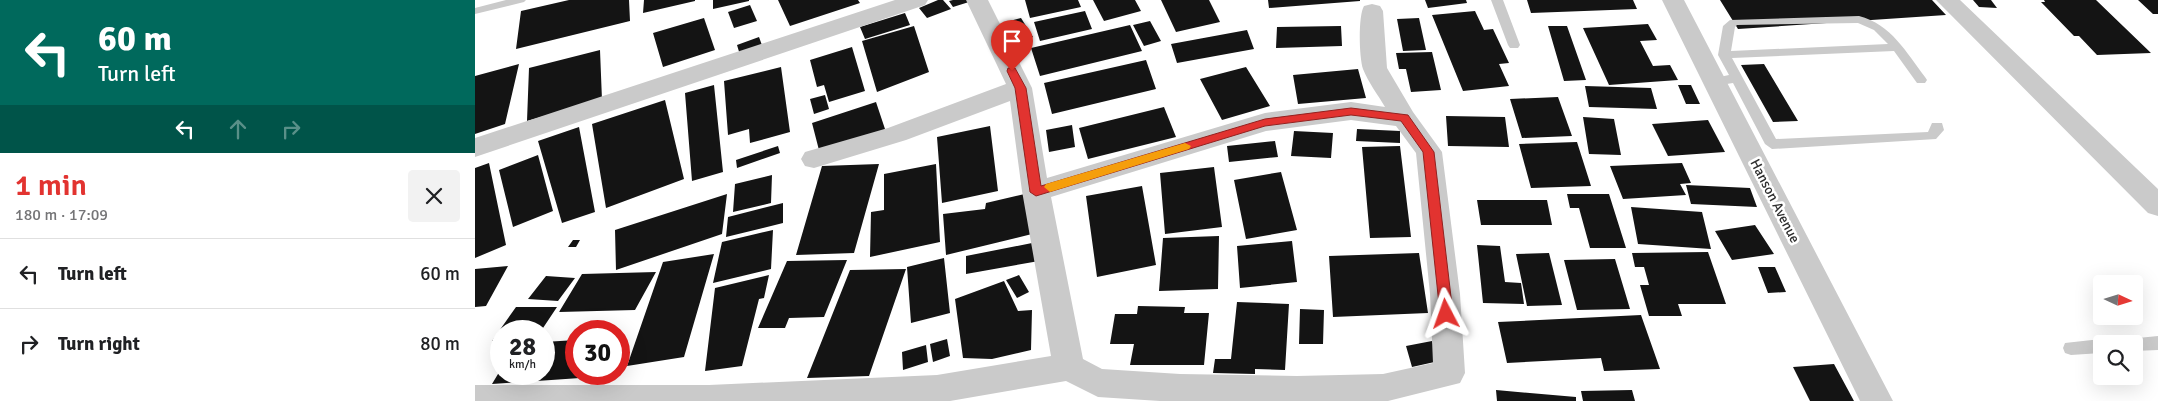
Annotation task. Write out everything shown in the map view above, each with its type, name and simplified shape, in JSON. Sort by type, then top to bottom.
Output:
[{"type":"street","points":[[475,148],[917,0]]},
{"type":"street","points":[[977,0],[1021,88],[1036,192],[1069,367]]},
{"type":"street","name":"Hanson Avenue","points":[[1673,0],[1726,80],[1877,401]]},
{"type":"street","points":[[1947,0],[2158,206]]},
{"type":"street","points":[[475,400],[709,400],[937,395],[1069,367],[1098,383],[1179,388],[1297,390],[1383,388],[1449,373],[1445,294],[1429,152],[1404,118],[1375,68],[1371,11]]},
{"type":"street","points":[[814,159],[897,134],[1021,88]]},
{"type":"street","points":[[1036,192],[1265,122],[1351,111],[1404,118]]},
{"type":"lane","points":[[475,11],[520,0]]},
{"type":"lane","points":[[1497,0],[1514,45]]},
{"type":"lane","points":[[1921,80],[1882,29],[1871,22],[1859,20],[1734,22],[1729,26],[1724,55],[1726,80],[1772,144],[1931,136],[1938,130],[1937,126]]},
{"type":"lane","points":[[1724,55],[1895,47]]},
{"type":"lane","points":[[2143,343],[2158,342]]},
{"type":"lane","points":[[2071,348],[2093,347]]},
{"type":"building","points":[[569,0],[629,0],[630,21],[516,49],[521,11]]},
{"type":"building","points":[[644,0],[695,0],[695,1],[643,13]]},
{"type":"building","points":[[713,0],[749,0],[749,1],[713,9]]},
{"type":"building","points":[[778,0],[858,0],[860,3],[790,26]]},
{"type":"building","points":[[938,0],[943,0],[951,9],[927,18],[919,8]]},
{"type":"building","points":[[967,0],[969,2],[953,7],[949,1]]},
{"type":"building","points":[[1025,0],[1078,0],[1081,7],[1030,18]]},
{"type":"building","points":[[1093,0],[1135,0],[1141,11],[1104,21]]},
{"type":"building","points":[[1161,0],[1209,0],[1220,22],[1176,32]]},
{"type":"building","points":[[1268,0],[1360,0],[1360,1],[1269,8]]},
{"type":"building","points":[[1425,0],[1466,0],[1467,3],[1428,8]]},
{"type":"building","points":[[1527,0],[1633,0],[1637,9],[1531,13]]},
{"type":"building","points":[[1720,0],[1932,0],[1946,15],[1738,29]]},
{"type":"building","points":[[1973,0],[1991,0],[1997,8],[1979,7]]},
{"type":"building","points":[[2044,0],[2096,0],[2151,53],[2097,55],[2079,36],[2074,36],[2041,2],[2045,2]]},
{"type":"building","points":[[2138,0],[2158,0],[2158,14],[2153,14]]},
{"type":"building","points":[[750,5],[757,21],[734,28],[728,12]]},
{"type":"building","points":[[1085,11],[1092,29],[1040,41],[1034,22]]},
{"type":"building","points":[[1475,11],[1484,30],[1493,29],[1509,63],[1499,64],[1509,86],[1463,91],[1432,15]]},
{"type":"building","points":[[905,13],[910,25],[865,39],[860,27]]},
{"type":"building","points":[[704,18],[715,50],[663,67],[653,33]]},
{"type":"building","points":[[1021,18],[1033,37],[1018,42],[1006,22]]},
{"type":"building","points":[[1419,18],[1426,50],[1403,51],[1397,19]]},
{"type":"building","points":[[1150,21],[1161,41],[1144,46],[1133,25]]},
{"type":"building","points":[[1648,24],[1657,40],[1640,41],[1653,66],[1670,65],[1678,80],[1609,85],[1583,28]]},
{"type":"building","points":[[1130,25],[1142,51],[1040,76],[1031,48]]},
{"type":"building","points":[[914,26],[929,72],[877,92],[862,41]]},
{"type":"building","points":[[1341,26],[1342,46],[1276,48],[1277,27]]},
{"type":"building","points":[[1548,26],[1567,26],[1586,80],[1564,81]]},
{"type":"building","points":[[1247,30],[1254,49],[1177,63],[1171,44]]},
{"type":"building","points":[[759,37],[763,48],[740,55],[737,45]]},
{"type":"building","points":[[852,47],[865,91],[829,102],[824,85],[817,87],[810,60]]},
{"type":"building","points":[[600,50],[602,100],[527,121],[529,68]]},
{"type":"building","points":[[1432,52],[1441,90],[1411,92],[1406,69],[1399,69],[1396,53]]},
{"type":"building","points":[[1146,60],[1156,89],[1052,114],[1044,83]]},
{"type":"building","points":[[519,64],[505,124],[475,134],[475,76]]},
{"type":"building","points":[[1764,64],[1798,121],[1773,122],[1741,65]]},
{"type":"building","points":[[781,67],[790,132],[750,143],[749,129],[728,135],[724,81]]},
{"type":"building","points":[[1246,67],[1270,106],[1222,120],[1200,79]]},
{"type":"building","points":[[1358,69],[1366,98],[1298,104],[1293,75]]},
{"type":"building","points":[[714,85],[723,172],[692,181],[685,93]]},
{"type":"building","points":[[1678,85],[1691,85],[1700,104],[1686,104]]},
{"type":"building","points":[[1585,86],[1651,88],[1657,109],[1589,107]]},
{"type":"building","points":[[825,95],[829,109],[814,114],[810,99]]},
{"type":"building","points":[[1558,97],[1572,136],[1522,138],[1510,99]]},
{"type":"building","points":[[665,100],[684,179],[606,208],[592,124]]},
{"type":"building","points":[[876,102],[886,132],[820,154],[812,123]]},
{"type":"building","points":[[1164,107],[1176,137],[1088,159],[1079,128]]},
{"type":"building","points":[[1446,116],[1505,117],[1509,147],[1448,146]]},
{"type":"building","points":[[1583,117],[1614,119],[1621,155],[1589,154]]},
{"type":"building","points":[[1708,120],[1725,152],[1668,156],[1652,124]]},
{"type":"building","points":[[1072,125],[1075,147],[1049,152],[1046,130]]},
{"type":"building","points":[[990,126],[998,191],[942,203],[937,137]]},
{"type":"building","points":[[579,127],[595,212],[562,223],[538,141]]},
{"type":"building","points":[[1357,129],[1400,131],[1400,143],[1356,141]]},
{"type":"building","points":[[1294,131],[1333,133],[1331,158],[1291,156]]},
{"type":"building","points":[[1275,141],[1278,157],[1229,162],[1227,146]]},
{"type":"building","points":[[1577,142],[1591,186],[1531,188],[1519,144]]},
{"type":"building","points":[[778,146],[780,153],[737,168],[736,160]]},
{"type":"building","points":[[1400,146],[1411,237],[1370,238],[1362,147]]},
{"type":"building","points":[[538,155],[553,211],[513,227],[499,170]]},
{"type":"building","points":[[489,163],[506,245],[475,258],[475,168]]},
{"type":"building","points":[[1682,163],[1691,183],[1680,184],[1686,195],[1623,199],[1610,166]]},
{"type":"building","points":[[879,164],[854,253],[796,255],[822,166]]},
{"type":"building","points":[[936,164],[940,242],[870,257],[871,212],[884,210],[884,174]]},
{"type":"building","points":[[1214,167],[1222,227],[1165,234],[1160,173]]},
{"type":"building","points":[[1281,172],[1297,230],[1246,239],[1234,180]]},
{"type":"building","points":[[772,175],[771,203],[733,212],[735,184]]},
{"type":"building","points":[[1686,185],[1750,188],[1757,207],[1691,204]]},
{"type":"building","points":[[1142,186],[1156,265],[1097,277],[1086,196]]},
{"type":"building","points":[[1029,193],[1036,233],[946,255],[943,214],[985,209],[986,203]]},
{"type":"building","points":[[727,194],[722,234],[616,270],[615,230]]},
{"type":"building","points":[[1567,194],[1609,194],[1626,248],[1590,248],[1579,208],[1570,208]]},
{"type":"building","points":[[1477,200],[1547,200],[1552,225],[1481,225]]},
{"type":"building","points":[[783,203],[783,223],[726,237],[728,217]]},
{"type":"building","points":[[1631,207],[1702,212],[1711,249],[1638,244]]},
{"type":"building","points":[[1755,225],[1774,254],[1732,260],[1715,231]]},
{"type":"building","points":[[773,230],[771,269],[713,283],[722,242]]},
{"type":"building","points":[[1219,236],[1218,289],[1159,291],[1163,238]]},
{"type":"building","points":[[573,240],[580,240],[576,247],[568,247]]},
{"type":"building","points":[[1292,241],[1297,282],[1240,288],[1237,246]]},
{"type":"building","points":[[1037,242],[1039,261],[966,274],[966,256]]},
{"type":"building","points":[[1477,245],[1500,246],[1505,282],[1521,283],[1524,304],[1483,303]]},
{"type":"building","points":[[1708,252],[1726,304],[1678,304],[1682,316],[1649,316],[1640,285],[1649,285],[1644,267],[1635,267],[1632,253]]},
{"type":"building","points":[[1419,253],[1428,313],[1333,317],[1329,256]]},
{"type":"building","points":[[1549,253],[1562,305],[1527,306],[1516,254]]},
{"type":"building","points":[[714,254],[684,357],[630,366],[630,357],[663,262]]},
{"type":"building","points":[[944,258],[950,313],[911,323],[907,267]]},
{"type":"building","points":[[1615,259],[1630,309],[1577,310],[1564,260]]},
{"type":"building","points":[[847,260],[824,317],[789,318],[785,328],[758,328],[787,261]]},
{"type":"building","points":[[508,266],[486,306],[475,307],[475,269]]},
{"type":"building","points":[[1758,267],[1775,267],[1786,292],[1768,293]]},
{"type":"building","points":[[906,269],[869,376],[807,378],[850,270]]},
{"type":"building","points":[[656,272],[635,310],[559,312],[582,274]]},
{"type":"building","points":[[769,275],[764,298],[759,299],[742,366],[705,371],[715,288]]},
{"type":"building","points":[[1019,275],[1029,292],[1017,298],[1006,280]]},
{"type":"building","points":[[546,276],[575,278],[558,301],[528,299]]},
{"type":"building","points":[[1004,281],[1018,311],[1032,310],[1031,350],[992,359],[963,358],[955,299]]},
{"type":"building","points":[[1237,302],[1289,304],[1285,370],[1255,369],[1255,374],[1213,373],[1215,359],[1231,359]]},
{"type":"building","points":[[1138,306],[1185,307],[1184,313],[1209,313],[1204,365],[1130,365],[1134,344],[1110,344],[1115,314],[1137,314]]},
{"type":"building","points":[[516,307],[557,307],[548,320],[507,320]]},
{"type":"building","points":[[1300,309],[1324,310],[1323,344],[1299,344]]},
{"type":"building","points":[[1641,315],[1660,369],[1604,371],[1601,358],[1507,363],[1498,322]]},
{"type":"building","points":[[947,339],[950,356],[933,362],[930,344]]},
{"type":"building","points":[[555,341],[565,341],[565,379],[555,380]]},
{"type":"building","points":[[1432,341],[1439,361],[1412,367],[1406,346]]},
{"type":"building","points":[[926,345],[928,362],[903,370],[902,352]]},
{"type":"building","points":[[1834,364],[1854,401],[1810,401],[1793,367]]},
{"type":"building","points":[[1496,390],[1576,397],[1576,401],[1497,401]]},
{"type":"building","points":[[1632,390],[1635,401],[1583,401],[1581,391]]},
{"type":"slow traffic","points":[[1050,187],[1185,146]]},
{"type":"route","points":[[1012,71],[1021,88],[1036,192],[1265,122],[1351,111],[1404,118],[1429,152],[1446,314]]}]
